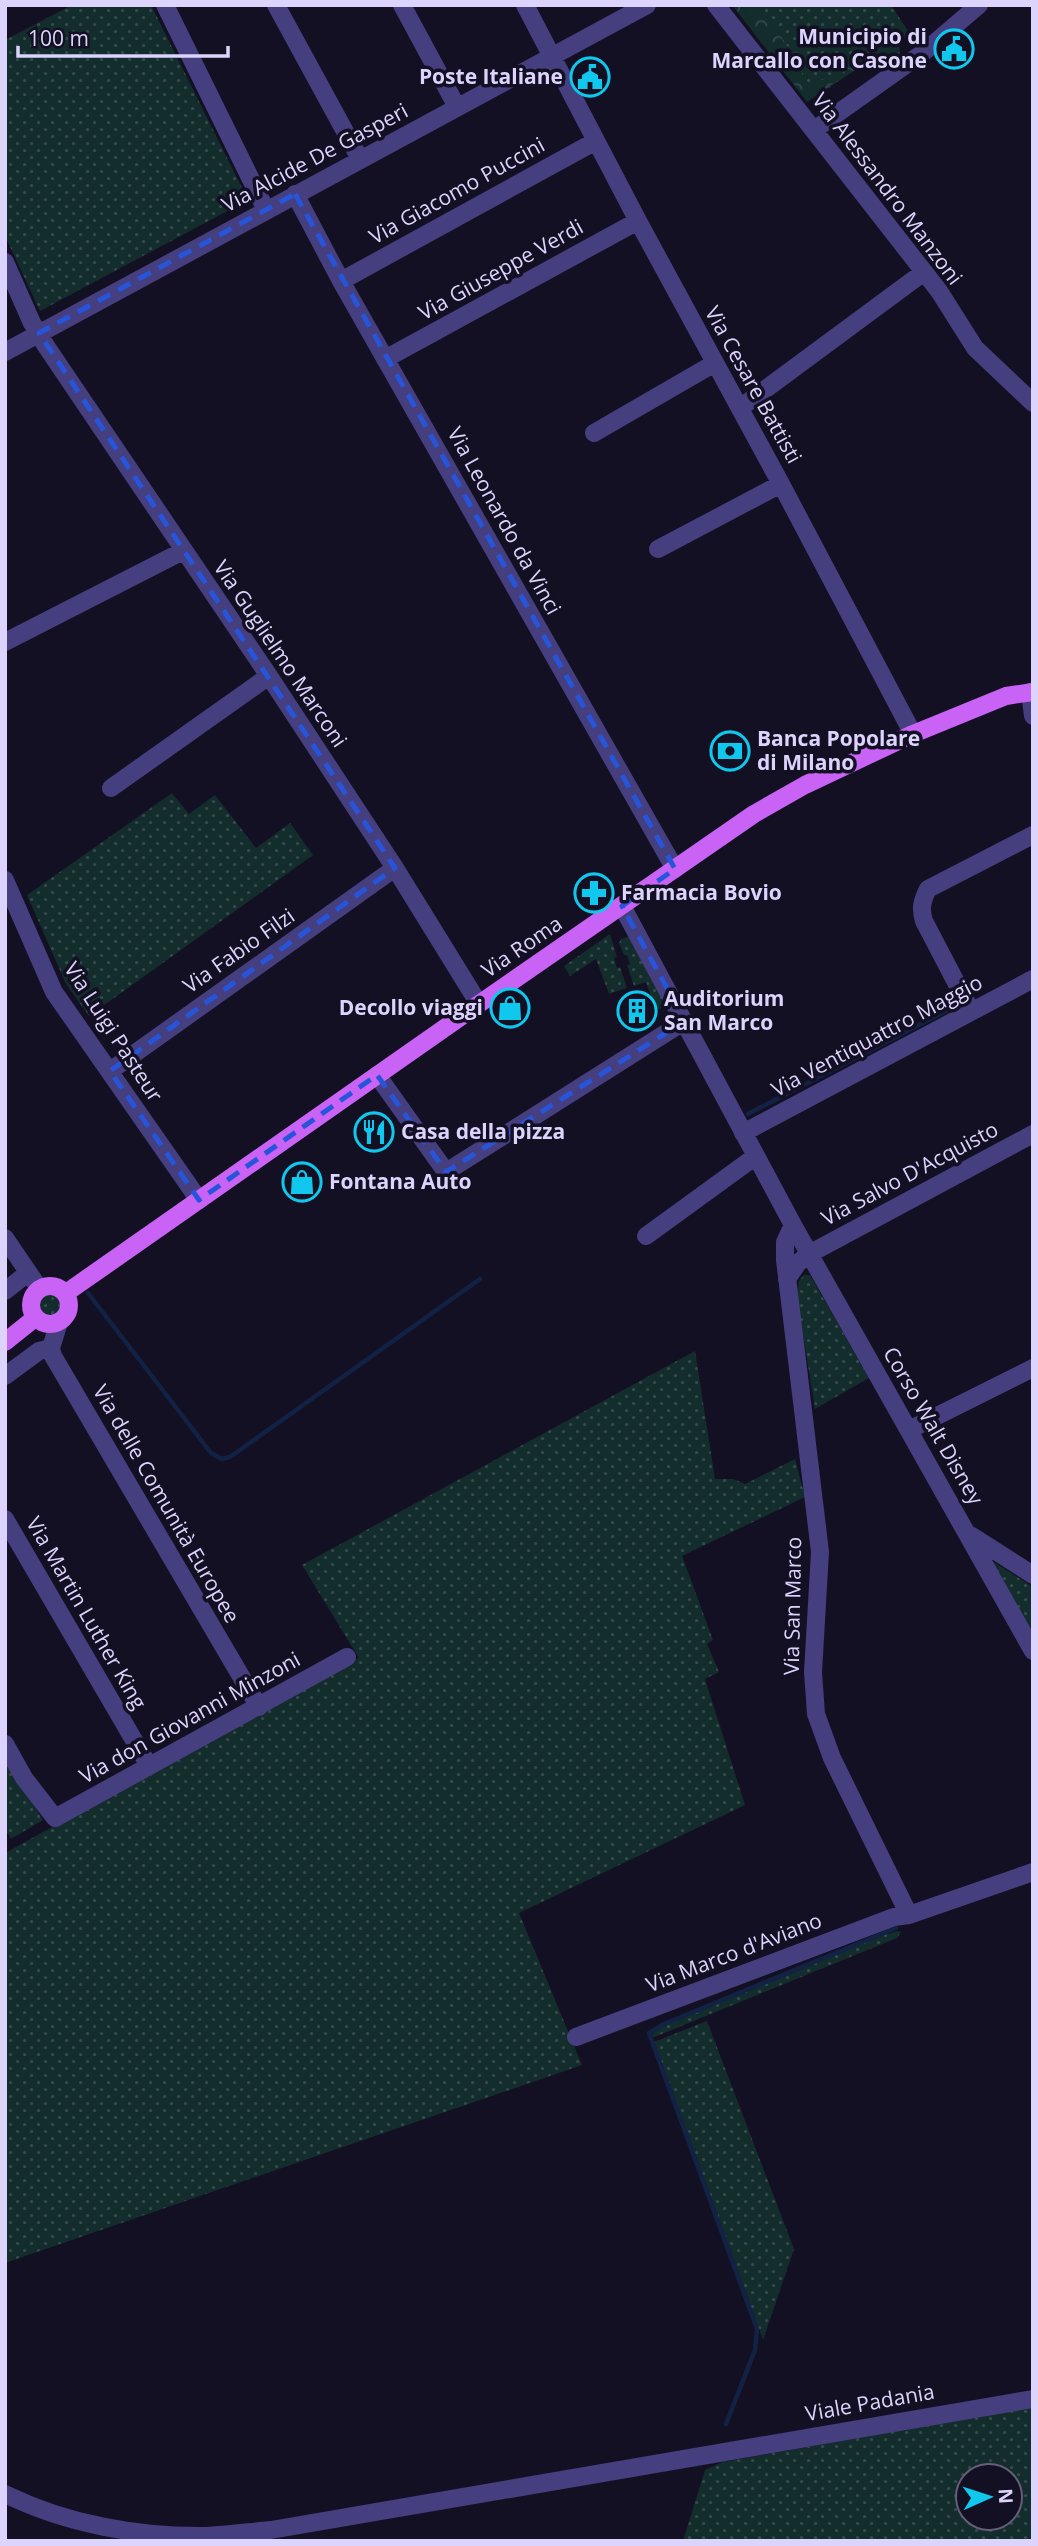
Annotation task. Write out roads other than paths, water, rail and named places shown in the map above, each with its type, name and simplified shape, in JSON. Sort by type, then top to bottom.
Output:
[{"type":"main road","name":"Via Roma","points":[[65,1293],[754,814],[805,785],[913,734],[1006,696],[1031,692]]},
{"type":"main road","points":[[50,1285],[65,1293],[68,1312],[59,1322],[46,1324],[35,1318],[30,1306],[31,1299],[39,1289],[50,1285]]},
{"type":"main road","points":[[5,1342],[35,1318]]},
{"type":"street","points":[[165,5],[266,210]]},
{"type":"street","points":[[276,5],[360,159]]},
{"type":"street","points":[[402,5],[457,107]]},
{"type":"street","name":"Via Cesare Battisti","points":[[526,5],[638,221],[913,734]]},
{"type":"street","name":"Via Alcide De Gasperi","points":[[5,352],[647,5]]},
{"type":"street","name":"Via Alessandro Manzoni","points":[[716,5],[924,272],[975,348],[1030,397]]},
{"type":"street","points":[[814,130],[924,52],[979,5]]},
{"type":"street","name":"Via Giacomo Puccini","points":[[341,281],[596,141]]},
{"type":"street","name":"Via Leonardo da Vinci","points":[[295,194],[341,281],[675,869]]},
{"type":"street","name":"Via Giuseppe Verdi","points":[[385,359],[638,221]]},
{"type":"street","name":"Via Guglielmo Marconi","points":[[5,262],[39,333],[269,676],[395,868],[479,1003]]},
{"type":"street","points":[[740,408],[924,272]]},
{"type":"street","points":[[594,433],[715,363]]},
{"type":"street","points":[[658,549],[781,484]]},
{"type":"street","points":[[5,642],[183,551]]},
{"type":"street","points":[[111,788],[269,676]]},
{"type":"street","points":[[1031,692],[1033,716]]},
{"type":"street","points":[[971,1011],[925,921],[921,910],[923,899],[928,889],[1033,835]]},
{"type":"street","name":"Via Fabio Filzi","points":[[110,1071],[395,868]]},
{"type":"street","name":"Via Luigi Pasteur","points":[[5,880],[54,992],[199,1200]]},
{"type":"street","points":[[622,906],[793,1224]]},
{"type":"street","name":"Via Ventiquattro Maggio","points":[[743,1133],[1033,979]]},
{"type":"street","points":[[377,1074],[446,1172],[685,1021]]},
{"type":"street","name":"Via Salvo D'Acquisto","points":[[809,1254],[1033,1134]]},
{"type":"street","points":[[646,1236],[756,1156]]},
{"type":"street","name":"Corso Walt Disney","points":[[793,1224],[1033,1651]]},
{"type":"street","name":"Via San Marco","points":[[793,1224],[785,1242],[787,1279],[820,1552],[813,1672],[816,1714],[832,1758],[909,1915]]},
{"type":"street","points":[[5,1238],[39,1289]]},
{"type":"street","points":[[787,1279],[798,1263],[809,1254]]},
{"type":"street","points":[[5,1291],[28,1273]]},
{"type":"street","points":[[5,1376],[39,1351],[51,1348],[59,1322]]},
{"type":"street","name":"Via delle Comunità Europee","points":[[51,1348],[53,1356],[259,1707]]},
{"type":"street","points":[[909,1430],[1033,1368]]},
{"type":"street","name":"Via Martin Luther King","points":[[5,1519],[149,1766]]},
{"type":"street","points":[[969,1534],[1033,1575]]},
{"type":"street","name":"Via don Giovanni Minzoni","points":[[5,1744],[24,1778],[55,1818],[347,1657]]},
{"type":"street","name":"Via Marco d'Aviano","points":[[576,2038],[894,1917],[909,1915],[1033,1872]]},
{"type":"street","name":"Viale Padania","points":[[5,2494],[82,2522],[140,2533],[206,2536],[271,2530],[1033,2399]]},
{"type":"waterway","points":[[748,1114],[957,1005]]},
{"type":"waterway","points":[[88,1293],[211,1453],[222,1459],[230,1457],[480,1279]]},
{"type":"waterway","points":[[726,2424],[755,2350],[757,2329],[649,2033],[664,2024],[896,1928]]},
{"type":"place","name":"Municipio di Marcallo con Casone","points":[[954,49]]},
{"type":"place","name":"Poste Italiane","points":[[590,77]]},
{"type":"place","name":"Banca Popolare di Milano","points":[[730,751]]},
{"type":"place","name":"Farmacia Bovio","points":[[594,893]]},
{"type":"place","name":"Decollo viaggi","points":[[510,1008]]},
{"type":"place","name":"Auditorium San Marco","points":[[637,1011]]},
{"type":"place","name":"Casa della pizza","points":[[374,1132]]},
{"type":"place","name":"Fontana Auto","points":[[302,1182]]}]
